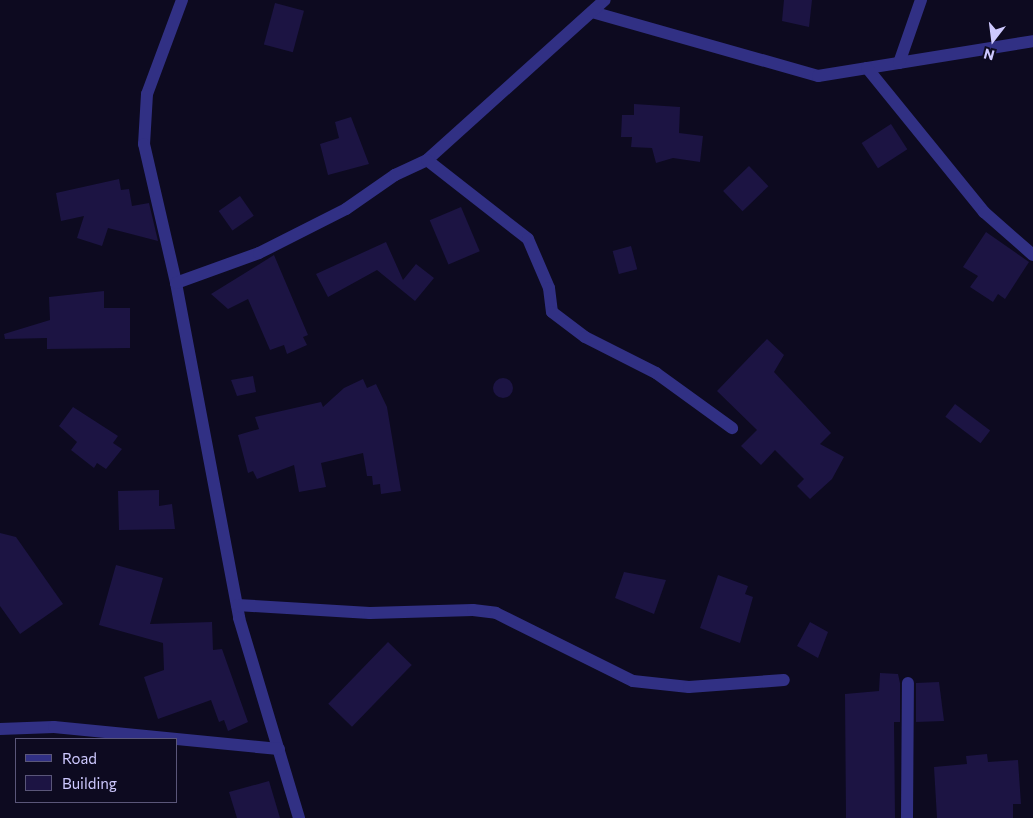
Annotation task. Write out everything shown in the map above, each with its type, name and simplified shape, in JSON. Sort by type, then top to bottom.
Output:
[{"type":"street","points":[[182,0],[147,94],[144,144],[176,283],[237,605],[299,818]]},
{"type":"street","points":[[176,283],[251,257],[346,209],[395,175],[427,160],[446,139],[605,0]]},
{"type":"street","points":[[899,62],[921,0]]},
{"type":"street","points":[[592,12],[818,76],[1033,41]]},
{"type":"street","points":[[867,68],[984,212],[1033,255]]},
{"type":"street","points":[[427,160],[528,239],[549,288],[552,312],[585,337],[656,373],[732,428]]},
{"type":"street","points":[[237,605],[370,613],[473,610],[496,613],[634,681],[680,687],[784,680]]},
{"type":"street","points":[[908,683],[908,818]]},
{"type":"street","points":[[0,729],[54,727],[167,738]]},
{"type":"street","points":[[178,739],[280,749]]},
{"type":"building","points":[[784,0],[812,0],[809,27],[782,21]]},
{"type":"building","points":[[275,3],[304,11],[293,52],[264,45]]},
{"type":"building","points":[[634,104],[680,107],[679,133],[703,136],[700,162],[673,158],[656,163],[652,148],[631,147],[632,137],[621,137],[622,115],[634,115]]},
{"type":"building","points":[[351,117],[369,164],[328,175],[320,144],[339,138],[335,122]]},
{"type":"building","points":[[891,124],[907,149],[878,168],[862,143]]},
{"type":"building","points":[[749,166],[768,186],[743,211],[723,191]]},
{"type":"building","points":[[119,179],[121,190],[129,189],[132,206],[149,203],[158,241],[108,228],[102,246],[77,238],[84,216],[61,221],[56,193]]},
{"type":"building","points":[[240,196],[254,216],[232,231],[219,211]]},
{"type":"building","points":[[461,207],[480,251],[448,264],[430,220]]},
{"type":"building","points":[[986,232],[1029,262],[1005,299],[998,294],[993,302],[970,287],[978,276],[963,267]]},
{"type":"building","points":[[386,242],[403,280],[416,264],[434,278],[415,301],[377,270],[328,297],[316,274]]},
{"type":"building","points":[[631,246],[637,269],[619,274],[613,251]]},
{"type":"building","points":[[274,255],[308,335],[303,337],[307,345],[287,354],[284,345],[270,350],[248,299],[228,309],[211,294]]},
{"type":"building","points":[[104,291],[104,308],[130,308],[130,348],[47,349],[47,338],[5,339],[4,334],[50,320],[49,297]]},
{"type":"building","points":[[767,339],[784,355],[774,372],[831,433],[820,444],[844,457],[832,479],[810,499],[797,486],[804,479],[775,450],[761,465],[741,446],[757,430],[717,391]]},
{"type":"building","points":[[253,376],[256,392],[237,396],[231,380]]},
{"type":"building","points":[[499,378],[507,378],[513,384],[513,392],[507,398],[499,398],[493,392],[493,384]]},
{"type":"building","points":[[363,379],[367,388],[376,384],[387,407],[401,491],[381,494],[380,484],[373,485],[372,476],[367,476],[363,453],[321,463],[326,487],[299,492],[294,465],[257,479],[253,471],[248,473],[238,435],[259,429],[255,417],[321,402],[323,407],[344,388]]},
{"type":"building","points":[[955,404],[990,430],[981,443],[945,417]]},
{"type":"building","points":[[73,407],[118,436],[113,443],[122,449],[106,469],[97,463],[94,468],[71,450],[77,442],[59,426]]},
{"type":"building","points":[[159,490],[159,506],[172,504],[175,529],[119,530],[118,491]]},
{"type":"building","points":[[0,533],[16,537],[63,604],[20,634],[0,606]]},
{"type":"building","points":[[116,565],[163,578],[150,624],[212,622],[213,650],[222,649],[248,722],[228,731],[224,720],[219,722],[211,700],[158,719],[144,677],[164,670],[163,643],[99,625]]},
{"type":"building","points":[[624,572],[666,580],[654,614],[615,598]]},
{"type":"building","points":[[718,575],[748,586],[745,594],[753,597],[740,643],[700,628]]},
{"type":"building","points":[[810,622],[828,632],[818,658],[797,646]]},
{"type":"building","points":[[388,642],[412,665],[352,727],[328,704]]},
{"type":"building","points":[[880,673],[898,674],[900,683],[900,722],[894,722],[895,818],[846,818],[845,694],[879,691]]},
{"type":"building","points":[[939,682],[944,721],[916,722],[916,683]]},
{"type":"building","points":[[987,754],[988,762],[1018,760],[1021,804],[1013,804],[1013,818],[937,818],[934,767],[967,764],[966,756]]},
{"type":"building","points":[[269,781],[280,818],[237,818],[229,792]]}]
